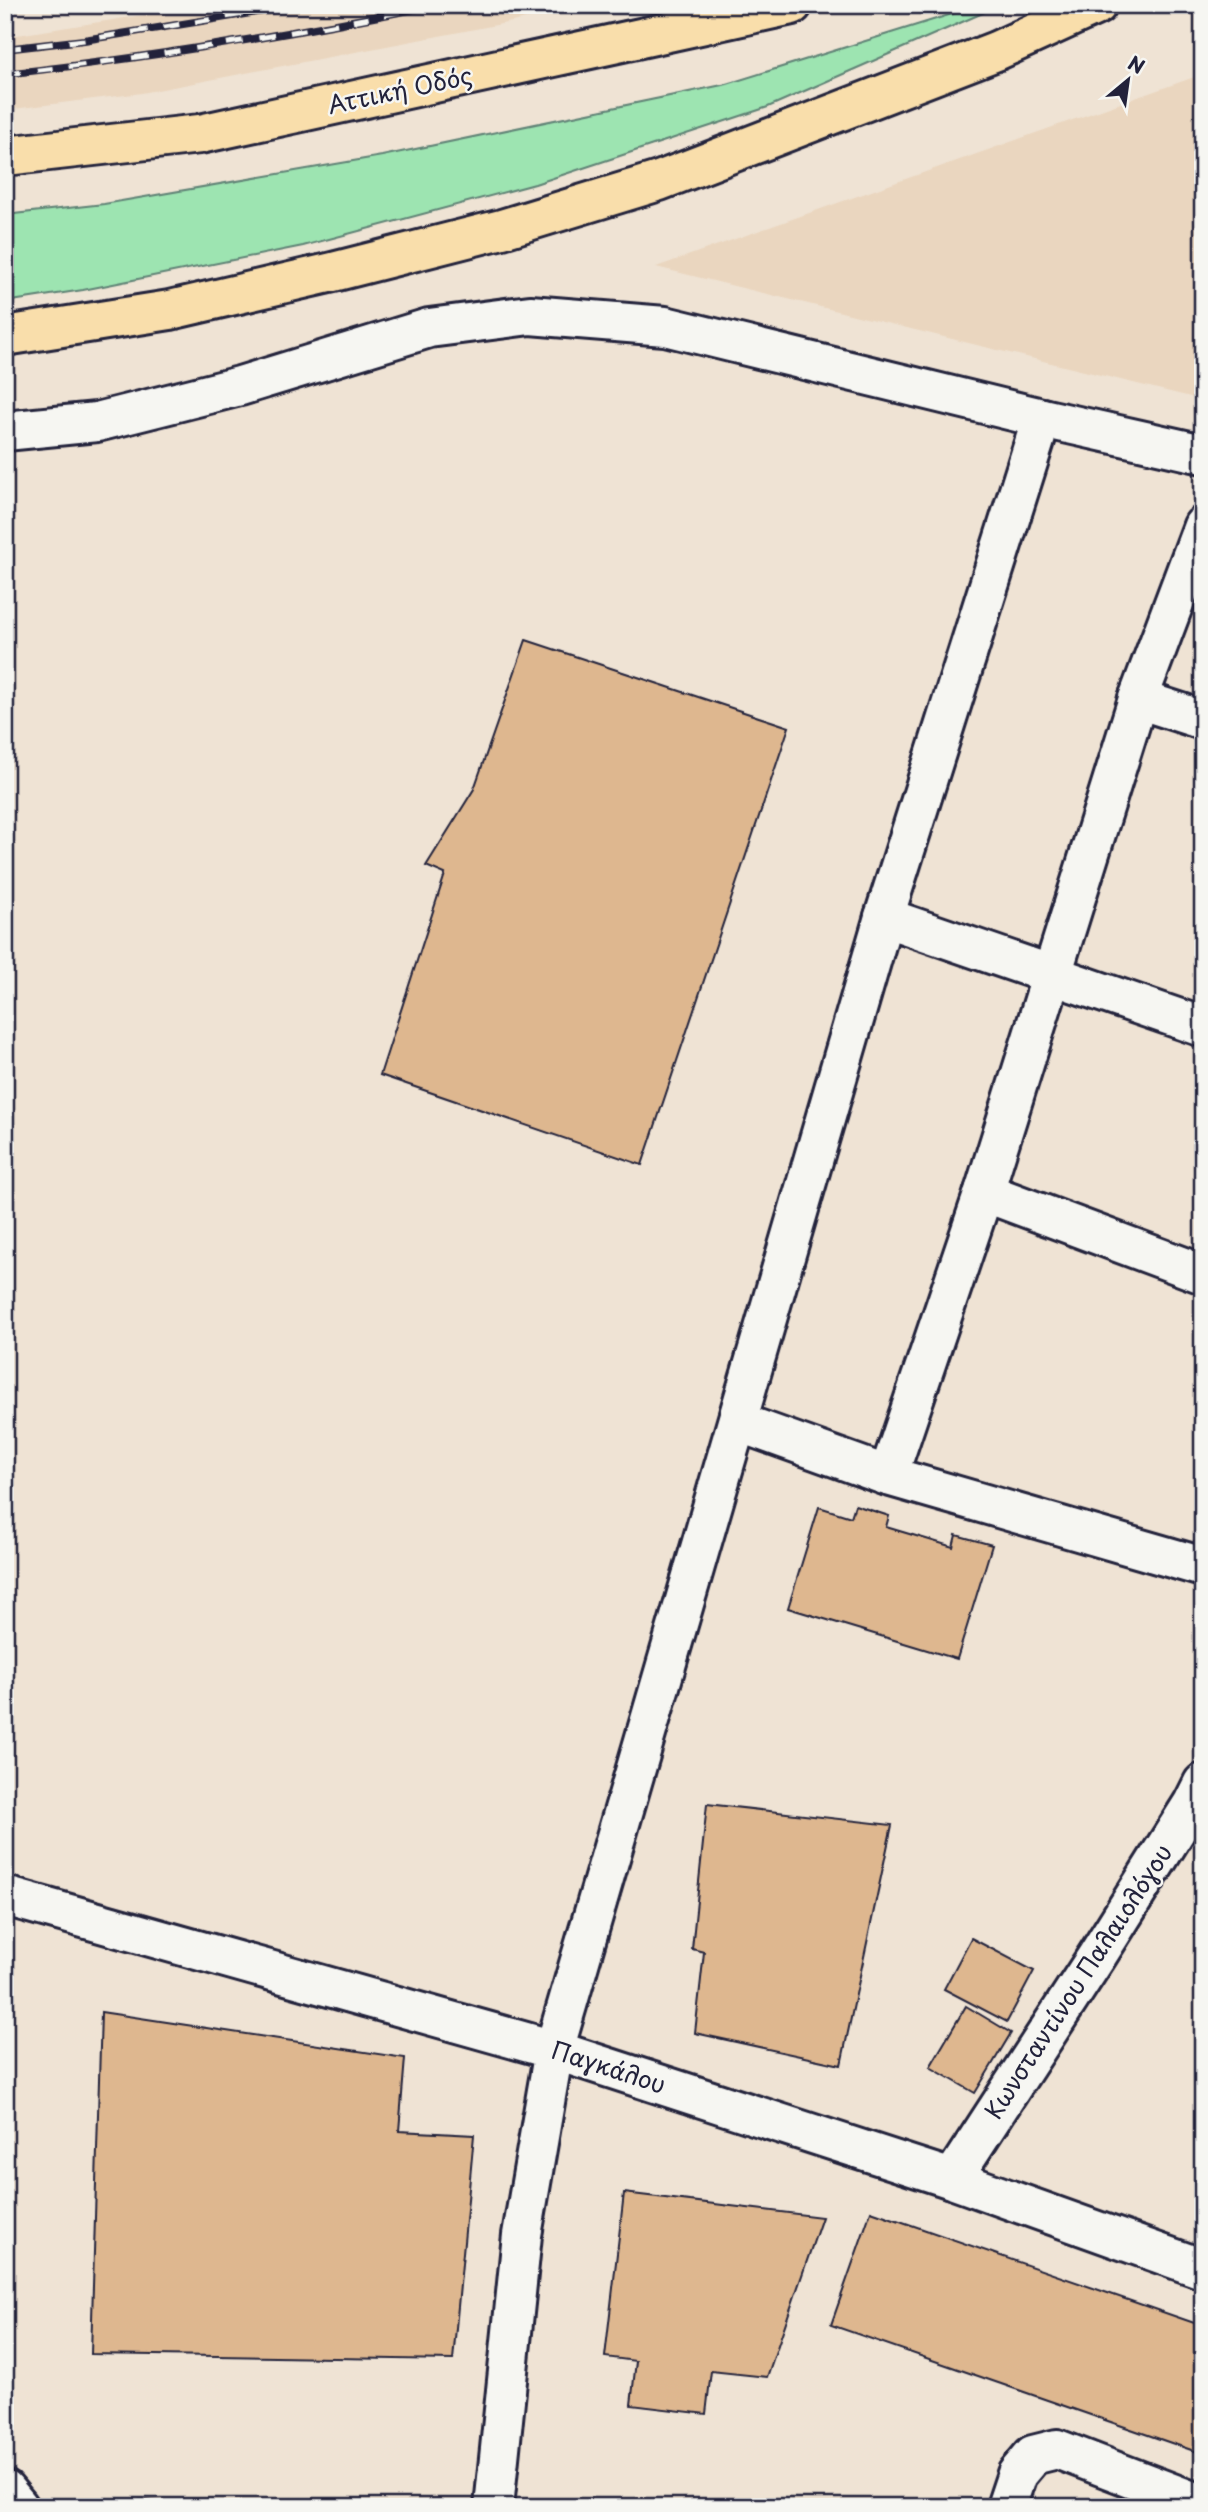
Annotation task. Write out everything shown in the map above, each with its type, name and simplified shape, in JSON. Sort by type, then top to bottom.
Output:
[{"type":"highway","name":"Αττική Οδός","points":[[5,156],[200,134],[792,5]]},
{"type":"highway","points":[[5,336],[170,310],[515,225],[659,181],[996,51],[1097,5]]},
{"type":"street","points":[[5,431],[97,422],[240,386],[429,328],[530,315],[665,326],[1042,418],[1203,454]]},
{"type":"street","points":[[494,2507],[522,2235],[554,2050],[884,917],[1042,418]]},
{"type":"street","points":[[888,1476],[984,1192],[1139,699],[1203,526]]},
{"type":"street","points":[[1139,699],[1203,720]]},
{"type":"street","points":[[884,917],[1203,1027]]},
{"type":"street","points":[[984,1192],[1203,1274]]},
{"type":"street","points":[[738,1422],[888,1476],[1203,1567]]},
{"type":"street","name":"Κωνσταντίνου Παλαιολόγου","points":[[952,2179],[1112,1933],[1203,1783]]},
{"type":"street","name":"Παγκάλου","points":[[5,1896],[554,2050],[952,2179],[1203,2269]]},
{"type":"street","points":[[1006,2507],[1017,2474],[1034,2455],[1057,2449],[1203,2505]]},
{"type":"street","points":[[5,2490],[19,2507]]},
{"type":"shaded area","points":[[207,5],[586,5],[517,21],[142,93],[5,110],[5,37]]},
{"type":"shaded area","points":[[1203,74],[1203,400],[656,267]]},
{"type":"green space","points":[[981,5],[1001,5],[768,107],[535,184],[303,246],[83,290],[5,302],[5,215],[104,204],[382,156],[727,84]]},
{"type":"building","points":[[526,640],[789,727],[642,1165],[380,1075],[445,874],[426,866],[474,789]]},
{"type":"building","points":[[855,1505],[889,1516],[886,1527],[953,1547],[956,1535],[992,1545],[957,1659],[788,1608],[819,1507],[851,1517]]},
{"type":"building","points":[[707,1804],[892,1825],[841,2065],[695,2033],[704,1952],[692,1949]]},
{"type":"building","points":[[971,1938],[1034,1971],[1007,2022],[944,1989]]},
{"type":"building","points":[[966,2006],[1011,2033],[975,2093],[930,2067]]},
{"type":"building","points":[[101,2012],[405,2058],[399,2131],[474,2135],[453,2360],[91,2354]]},
{"type":"building","points":[[624,2193],[822,2217],[767,2377],[711,2371],[706,2414],[631,2405],[636,2361],[605,2357]]},
{"type":"building","points":[[871,2211],[1203,2326],[1203,2454],[831,2325]]},
{"type":"building","points":[[140,2500],[190,2504],[189,2507],[139,2507]]},
{"type":"railway","points":[[5,49],[84,40],[300,5]]},
{"type":"railway","points":[[5,74],[220,44],[434,5]]}]
